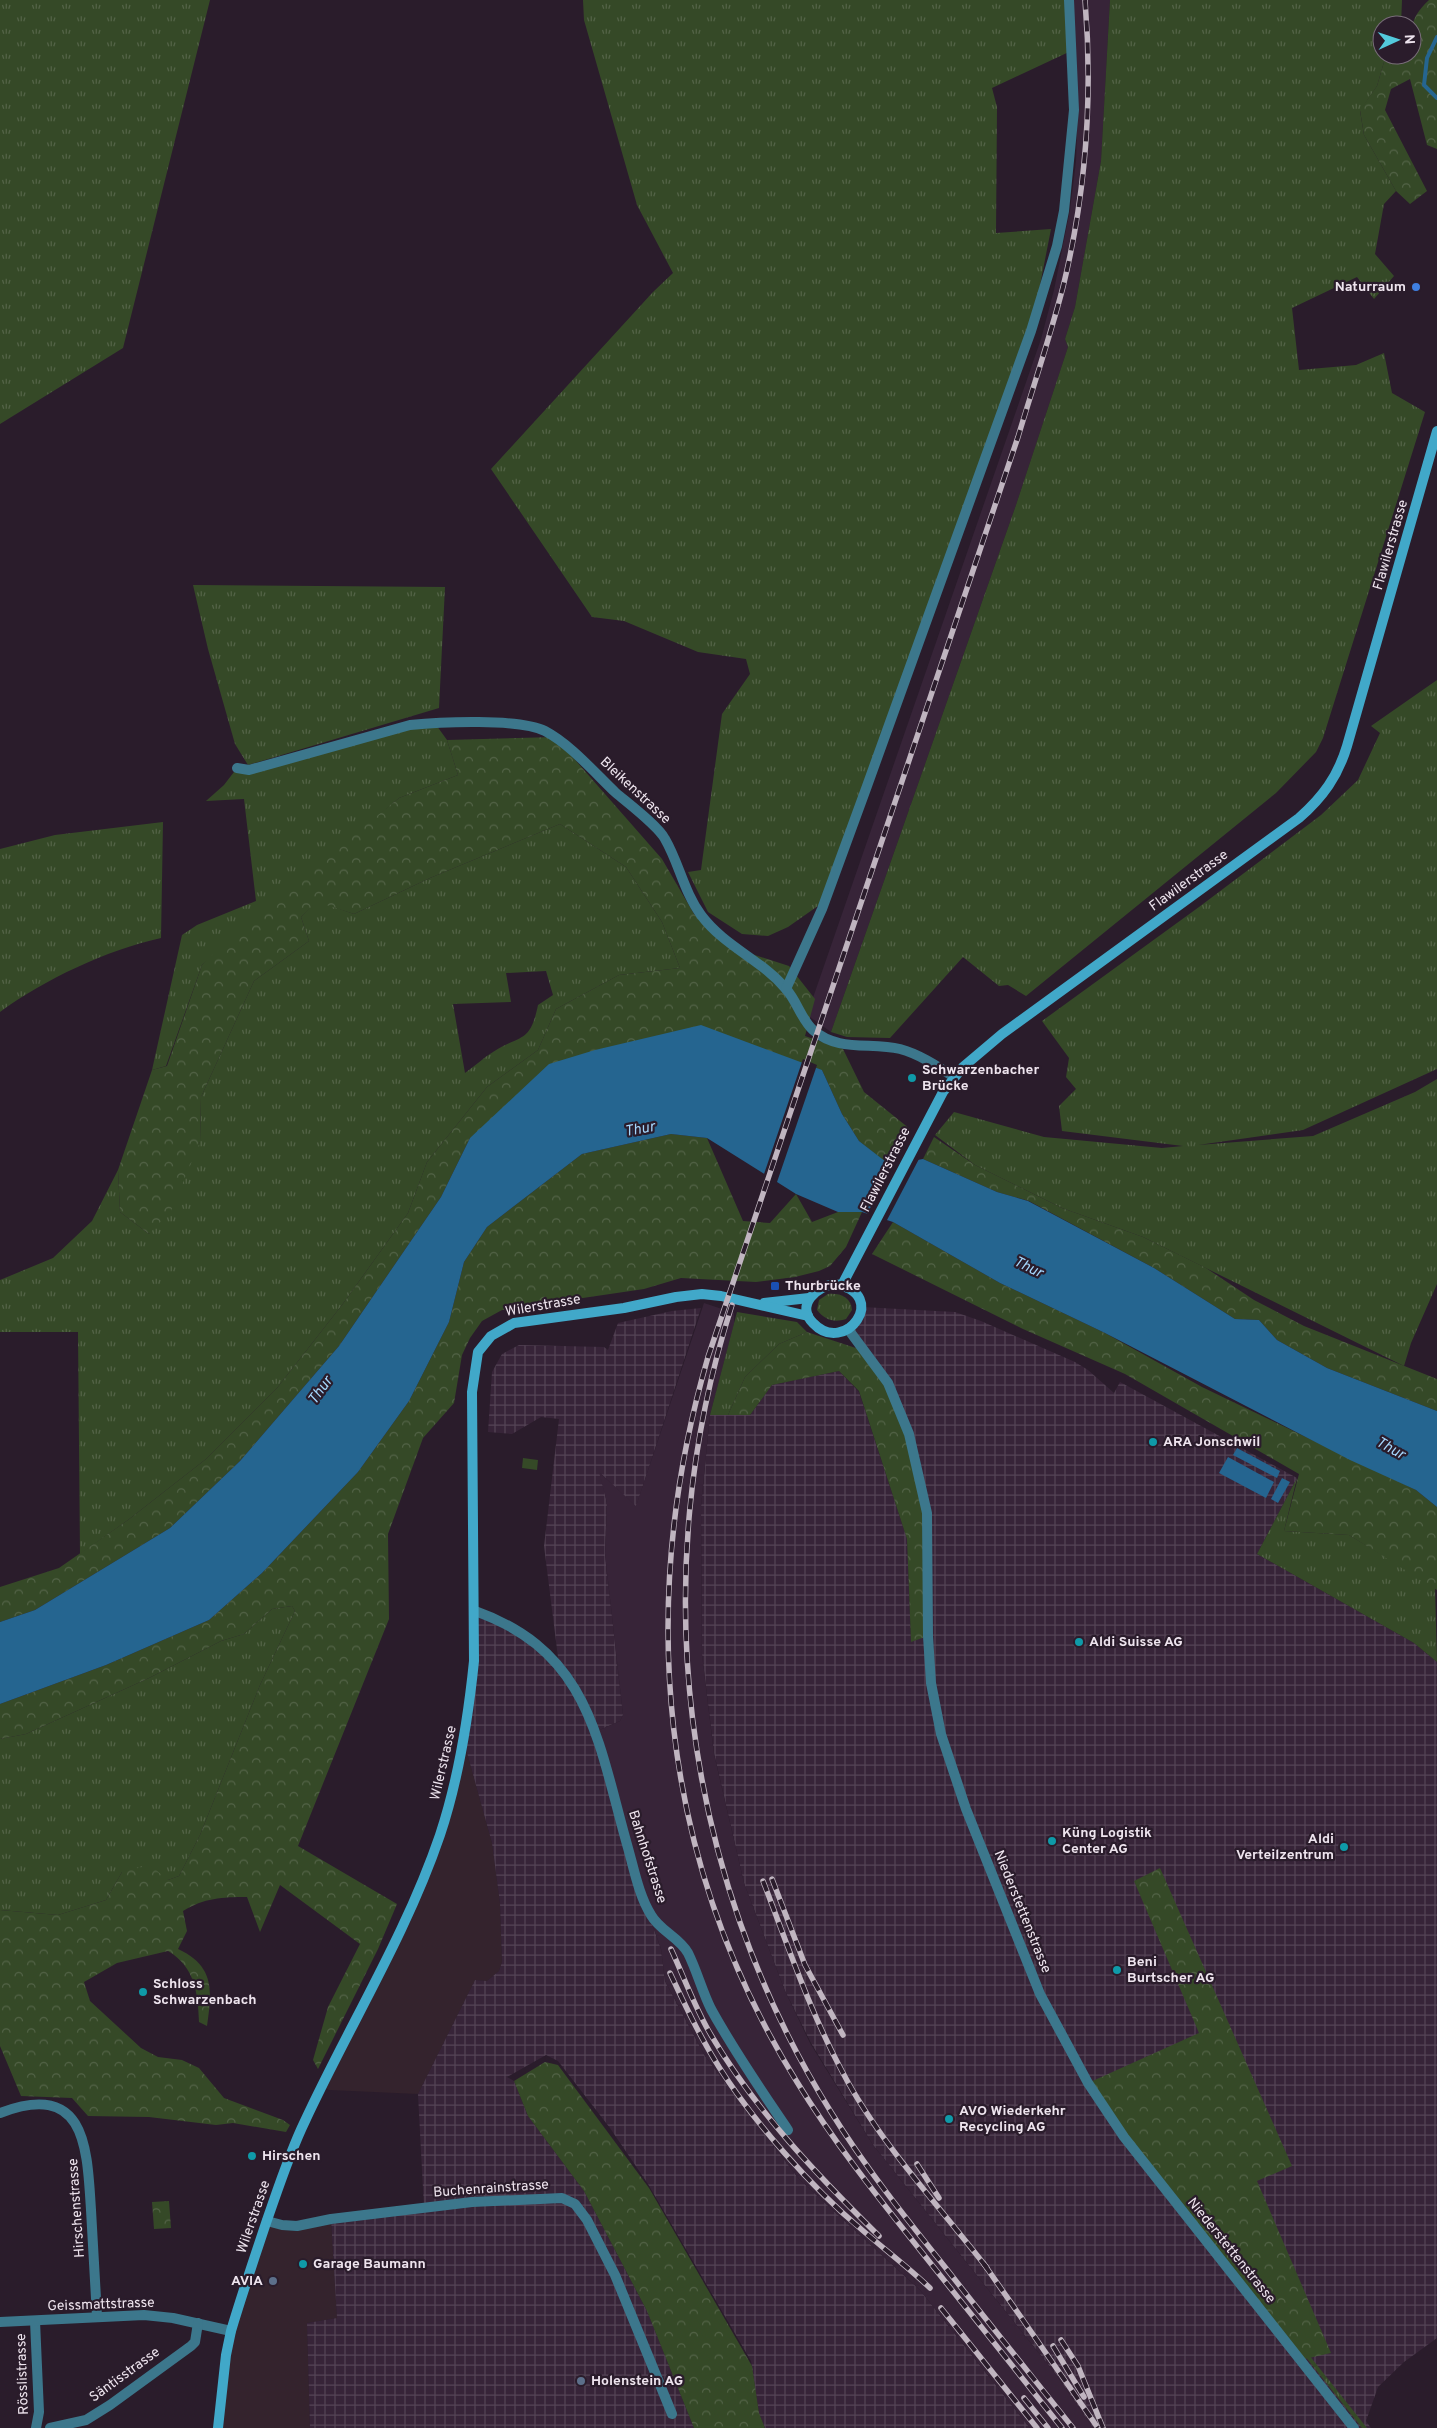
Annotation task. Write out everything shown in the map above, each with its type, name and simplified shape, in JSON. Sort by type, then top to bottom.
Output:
[{"type":"main road","name":"Flawilerstrasse","points":[[842,1285],[915,1144],[954,1077],[973,1056],[1299,818],[1325,792],[1337,774],[1347,746],[1437,431]]},
{"type":"main road","name":"Wilerstrasse","points":[[756,1304],[809,1298],[821,1286],[842,1285]]},
{"type":"main road","points":[[842,1285],[856,1293],[862,1307],[857,1322],[848,1329]]},
{"type":"main road","name":"Wilerstrasse","points":[[218,2428],[225,2363],[231,2331],[267,2221],[304,2121],[398,1934],[440,1835],[456,1779],[465,1733],[474,1661],[472,1392],[478,1352],[491,1336],[514,1323],[624,1308],[676,1297],[702,1294],[808,1316],[812,1322],[826,1331],[834,1332],[848,1329]]},
{"type":"main road","points":[[808,1316],[809,1298]]},
{"type":"street","points":[[786,989],[822,909],[867,786],[1031,330],[1057,246],[1064,211],[1074,110],[1070,0]]},
{"type":"street","name":"Bleikenstrasse","points":[[237,768],[249,770],[388,730],[434,722],[494,723],[525,726],[544,731],[574,753],[665,838],[688,892],[700,913],[721,938],[786,989],[813,1029],[832,1042],[861,1047],[898,1049],[912,1053],[954,1077]]},
{"type":"street","name":"Niederstettenstrasse","points":[[848,1329],[888,1383],[909,1434],[927,1513],[928,1636],[931,1683],[941,1734],[966,1809],[1040,1994],[1088,2082],[1124,2136],[1354,2428]]},
{"type":"street","name":"Bahnhofstrasse","points":[[475,1611],[523,1632],[546,1650],[568,1676],[584,1703],[595,1732],[638,1884],[650,1915],[687,1951],[710,2007],[744,2066],[788,2130]]},
{"type":"street","name":"Hirschenstrasse","points":[[0,2113],[25,2105],[56,2107],[70,2116],[78,2126],[88,2159],[97,2316]]},
{"type":"street","name":"Buchenrainstrasse","points":[[267,2221],[297,2226],[331,2219],[472,2202],[562,2198],[569,2200],[580,2209],[587,2220],[615,2275],[672,2414]]},
{"type":"street","name":"Geissmattstrasse","points":[[0,2322],[144,2315],[173,2318],[231,2331]]},
{"type":"street","name":"Rösslistrasse","points":[[35,2321],[39,2428]]},
{"type":"street","name":"Säntisstrasse","points":[[50,2428],[86,2420],[110,2405],[191,2346],[195,2342],[198,2323]]},
{"type":"shaded area","points":[[1073,0],[1110,0],[1101,161],[1075,307],[1065,339],[1068,347],[1016,505],[831,1032],[807,1015],[1041,339],[1054,290],[1070,210],[1076,161],[1078,99]]},
{"type":"shaded area","points":[[704,1303],[734,1313],[734,1324],[710,1415],[701,1507],[702,1654],[714,1754],[744,1883],[785,1991],[810,2043],[873,2145],[1057,2376],[1093,2428],[1030,2428],[920,2290],[799,2179],[705,2056],[665,1981],[661,1949],[638,1884],[595,1732],[620,1721],[623,1715],[605,1554],[607,1503],[599,1472],[636,1506]]},
{"type":"shaded area","points":[[862,1307],[955,1312],[981,1321],[1075,1362],[1088,1370],[1114,1393],[1120,1382],[1297,1478],[1257,1554],[1414,1643],[1437,1662],[1437,2338],[1404,2362],[1378,2387],[1366,2421],[1371,2428],[1093,2428],[1057,2376],[873,2145],[811,2043],[785,1991],[744,1883],[714,1753],[702,1654],[701,1507],[710,1415],[750,1415],[772,1385],[839,1371],[859,1392],[907,1539],[911,1641],[928,1636],[927,1513],[848,1329]]},
{"type":"shaded area","points":[[701,1308],[636,1507],[600,1473],[607,1503],[605,1554],[623,1715],[620,1721],[595,1732],[638,1884],[661,1949],[665,1981],[705,2056],[799,2179],[920,2290],[1030,2428],[765,2428],[759,2413],[751,2361],[648,2184],[610,2128],[558,2061],[546,2055],[507,2077],[514,2081],[528,2116],[584,2191],[647,2311],[694,2428],[310,2428],[307,2323],[337,2318],[331,2219],[424,2208],[418,2094],[475,1980],[487,1981],[499,1971],[502,1962],[500,1903],[492,1843],[464,1742],[475,1611],[497,1619],[559,1665],[544,1546],[559,1419],[541,1417],[512,1434],[488,1432],[492,1372],[502,1354],[519,1345],[604,1347],[608,1350],[618,1323],[672,1311]]},
{"type":"shaded area","points":[[464,1742],[492,1843],[500,1903],[502,1962],[499,1971],[487,1981],[475,1980],[418,2094],[329,2090],[322,2086],[421,1884]]},
{"type":"shaded area","points":[[331,2219],[337,2318],[307,2323],[310,2428],[218,2428],[226,2355],[267,2221],[274,2224]]},
{"type":"green space","points":[[0,0],[210,0],[123,348],[0,424]]},
{"type":"green space","points":[[583,0],[1069,0],[1071,51],[992,88],[997,107],[996,233],[1051,229],[1031,331],[825,901],[788,927],[768,936],[742,934],[708,912],[688,872],[701,870],[722,714],[750,674],[746,659],[698,652],[624,621],[592,617],[491,469],[653,292],[673,273],[637,205],[584,20]]},
{"type":"green space","points":[[1110,0],[1402,0],[1401,15],[1372,15],[1372,65],[1383,65],[1377,86],[1360,111],[1364,135],[1396,191],[1384,204],[1375,254],[1394,276],[1374,299],[1357,277],[1292,308],[1299,370],[1356,365],[1384,353],[1392,393],[1425,412],[1323,738],[1316,752],[1276,793],[1026,996],[1008,985],[999,986],[963,957],[890,1038],[847,1037],[831,1032],[1016,505],[1068,347],[1065,339],[1075,307],[1101,161]]},
{"type":"green space","points":[[1429,0],[1437,0],[1437,149],[1427,145],[1410,79],[1391,89],[1385,110],[1427,191],[1410,204],[1396,191],[1364,135],[1360,110],[1377,86],[1383,65],[1422,65],[1422,15],[1416,15]]},
{"type":"green space","points":[[193,585],[445,587],[439,708],[248,765],[235,744],[208,649]]},
{"type":"green space","points":[[1437,680],[1437,1069],[1303,1130],[1198,1145],[1313,1136],[1415,1092],[1437,1079],[1437,1284],[1411,1343],[1404,1366],[1143,1237],[1062,1208],[975,1165],[935,1135],[954,1112],[1044,1137],[1162,1148],[1183,1146],[1062,1131],[1059,1106],[1076,1089],[1066,1077],[1069,1058],[1042,1021],[1199,907],[1321,815],[1358,780],[1380,733],[1371,726]]},
{"type":"green space","points":[[434,722],[447,740],[458,775],[399,798],[202,965],[166,1066],[152,1070],[182,935],[197,925],[256,901],[244,799],[206,801],[224,785],[237,768]]},
{"type":"green space","points":[[555,737],[662,859],[694,914],[730,947],[789,966],[815,999],[805,1036],[843,1049],[864,1092],[910,1129],[890,1166],[859,1141],[842,1114],[822,1070],[470,1138],[441,1197],[339,1346],[240,1461],[170,1528],[35,1610],[0,1622],[0,1587],[59,1568],[128,1520],[206,1459],[277,1388],[342,1305],[408,1213],[427,1162],[487,1087],[538,1050],[556,1009],[619,975],[680,968],[662,922],[626,867],[560,824],[430,878],[354,914],[317,902],[301,917],[309,941],[254,981],[201,1097],[200,1142],[171,1211],[149,1234],[120,1212],[118,1170],[152,1070],[167,1066],[202,965],[247,921],[399,798],[458,775],[447,740]]},
{"type":"green space","points":[[163,822],[161,938],[119,950],[77,967],[37,988],[0,1012],[0,849],[55,835]]},
{"type":"green space","points":[[560,824],[626,867],[662,922],[680,968],[619,975],[556,1009],[538,1050],[487,1087],[427,1162],[408,1213],[342,1305],[277,1388],[206,1459],[128,1520],[80,1554],[78,1332],[0,1332],[0,1280],[53,1258],[92,1221],[118,1170],[120,1212],[149,1234],[200,1142],[201,1097],[254,981],[309,941],[301,917],[317,901],[354,914],[430,878]],"holes":[[[546,971],[553,995],[538,1005],[532,1026],[528,1032],[493,1052],[465,1073],[453,1004],[511,1002],[506,973]]]},
{"type":"green space","points":[[671,1134],[707,1138],[743,1221],[770,1223],[796,1194],[812,1222],[838,1212],[862,1212],[846,1247],[830,1266],[819,1271],[795,1277],[756,1282],[681,1278],[644,1289],[502,1310],[482,1321],[470,1338],[462,1355],[454,1403],[423,1438],[388,1534],[389,1619],[298,1846],[397,1904],[378,1949],[318,2069],[313,2060],[328,2007],[360,1944],[280,1885],[260,1932],[247,1897],[214,1899],[198,1903],[183,1911],[187,1931],[178,1949],[199,1963],[205,1972],[210,1991],[207,2026],[199,2022],[196,1991],[189,1973],[177,1957],[168,1951],[117,1963],[84,1982],[90,2001],[141,2048],[158,2057],[182,2060],[199,2068],[224,2098],[283,2120],[290,2125],[286,2132],[233,2123],[216,2125],[149,2117],[88,2116],[72,2098],[21,2096],[0,2046],[0,1910],[58,1915],[106,1900],[122,1872],[150,1865],[168,1880],[179,1876],[200,1835],[260,1685],[295,1611],[292,1606],[272,1609],[244,1634],[221,1641],[149,1678],[26,1734],[0,1739],[0,1704],[106,1665],[209,1620],[262,1573],[358,1472],[409,1401],[449,1322],[464,1262],[487,1227],[582,1154]]},
{"type":"green space","points":[[934,1137],[975,1165],[1062,1208],[1143,1237],[1206,1268],[1254,1300],[1304,1326],[1437,1379],[1437,1411],[1327,1368],[1277,1340],[1259,1320],[1235,1319],[1154,1268],[1029,1201],[997,1192],[923,1159]]},
{"type":"green space","points":[[893,1222],[1000,1283],[1105,1333],[1202,1387],[1416,1490],[1437,1507],[1437,1590],[1349,1535],[1284,1531],[1299,1474],[1125,1374],[1023,1329],[872,1254]]},
{"type":"green space","points":[[828,1294],[841,1295],[850,1302],[852,1310],[846,1319],[830,1320],[817,1310],[819,1300]]},
{"type":"green space","points":[[737,1312],[797,1322],[807,1332],[779,1344],[745,1377],[728,1415],[710,1415]]},
{"type":"green space","points":[[807,1332],[862,1350],[900,1410],[927,1513],[928,1636],[911,1642],[907,1539],[859,1391],[839,1371],[772,1385],[750,1415],[728,1415],[745,1377],[779,1344]]},
{"type":"green space","points":[[523,1458],[538,1460],[537,1470],[522,1468]]},
{"type":"green space","points":[[1297,1478],[1284,1531],[1349,1535],[1435,1587],[1437,1662],[1414,1643],[1257,1554]]},
{"type":"green space","points":[[292,1606],[295,1611],[260,1685],[200,1835],[179,1876],[168,1880],[122,1872],[106,1900],[58,1915],[0,1910],[0,1739],[26,1734],[149,1678],[221,1641],[244,1634],[272,1609]]},
{"type":"green space","points":[[1160,1868],[1292,2166],[1257,2181],[1331,2353],[1300,2360],[1088,2083],[1199,2033],[1134,1881]]},
{"type":"green space","points":[[545,2062],[558,2065],[649,2188],[752,2366],[759,2413],[765,2428],[694,2428],[647,2311],[584,2191],[528,2116],[514,2081]]},
{"type":"green space","points":[[169,2201],[171,2228],[154,2229],[152,2202]]},
{"type":"green space","points":[[1216,2244],[1227,2252],[1367,2428],[1362,2428]]},
{"type":"water","name":"Thur","points":[[701,1025],[822,1070],[842,1114],[859,1141],[890,1165],[923,1159],[997,1192],[1028,1201],[1154,1268],[1235,1319],[1259,1320],[1277,1340],[1327,1368],[1437,1411],[1437,1507],[1416,1490],[1350,1460],[1105,1333],[1000,1283],[893,1222],[862,1212],[838,1212],[796,1194],[707,1138],[671,1134],[582,1154],[487,1227],[464,1262],[449,1322],[409,1401],[358,1472],[262,1573],[209,1620],[106,1665],[0,1704],[0,1622],[35,1610],[170,1528],[240,1461],[339,1346],[441,1197],[470,1138],[549,1064],[595,1050]]},
{"type":"water","points":[[1237,1448],[1280,1471],[1277,1478],[1233,1455]]},
{"type":"water","points":[[1228,1457],[1274,1482],[1266,1498],[1219,1473]]},
{"type":"water","points":[[1282,1478],[1290,1482],[1278,1503],[1271,1499]]},
{"type":"pier","points":[[803,1059],[817,1065],[776,1185],[763,1177]]},
{"type":"pier","points":[[920,1157],[886,1222],[866,1216],[894,1162]]},
{"type":"waterway","points":[[1437,37],[1427,58],[1424,85],[1437,98]]},
{"type":"railway","points":[[1062,2428],[840,2147],[797,2082],[751,1997],[715,1910],[689,1820],[674,1729],[668,1637],[672,1544],[685,1450],[708,1357],[1018,437],[1063,287],[1077,216],[1086,145],[1088,73],[1085,0]]},
{"type":"railway","points":[[732,1305],[705,1407],[690,1511],[686,1615],[693,1719],[711,1822],[740,1922],[780,2019],[844,2132],[900,2210],[1073,2428]]},
{"type":"railway","points":[[772,1879],[805,1965],[843,2035]]},
{"type":"railway","points":[[763,1881],[820,2026],[858,2099],[892,2149],[987,2268]]},
{"type":"railway","points":[[671,1949],[705,2025],[748,2090],[810,2166],[879,2236]]},
{"type":"railway","points":[[670,1973],[712,2056],[733,2088],[784,2153],[842,2212],[930,2288]]},
{"type":"railway","points":[[917,2164],[939,2198]]},
{"type":"railway","points":[[984,2264],[1098,2428]]},
{"type":"railway","points":[[941,2308],[1037,2428]]},
{"type":"railway","points":[[1061,2340],[1078,2366],[1103,2428]]},
{"type":"railway","points":[[1053,2346],[1084,2397]]},
{"type":"railway","points":[[1024,2398],[1048,2428]]},
{"type":"place","name":"Naturraum","points":[[1416,287]]},
{"type":"place","name":"Schwarzenbacher Brücke","points":[[912,1078]]},
{"type":"place","name":"Thurbrücke","points":[[775,1286]]},
{"type":"place","name":"ARA Jonschwil","points":[[1153,1442]]},
{"type":"place","name":"Aldi Suisse AG","points":[[1079,1642]]},
{"type":"place","name":"Küng Logistik Center AG","points":[[1052,1841]]},
{"type":"place","name":"Aldi Verteilzentrum","points":[[1344,1847]]},
{"type":"place","name":"Beni Burtscher AG","points":[[1117,1970]]},
{"type":"place","name":"Schloss Schwarzenbach","points":[[143,1992]]},
{"type":"place","name":"AVO Wiederkehr Recycling AG","points":[[949,2119]]},
{"type":"place","name":"Hirschen","points":[[252,2156]]},
{"type":"place","name":"Garage Baumann","points":[[303,2264]]},
{"type":"place","name":"AVIA","points":[[273,2281]]},
{"type":"place","name":"Holenstein AG","points":[[581,2381]]}]
